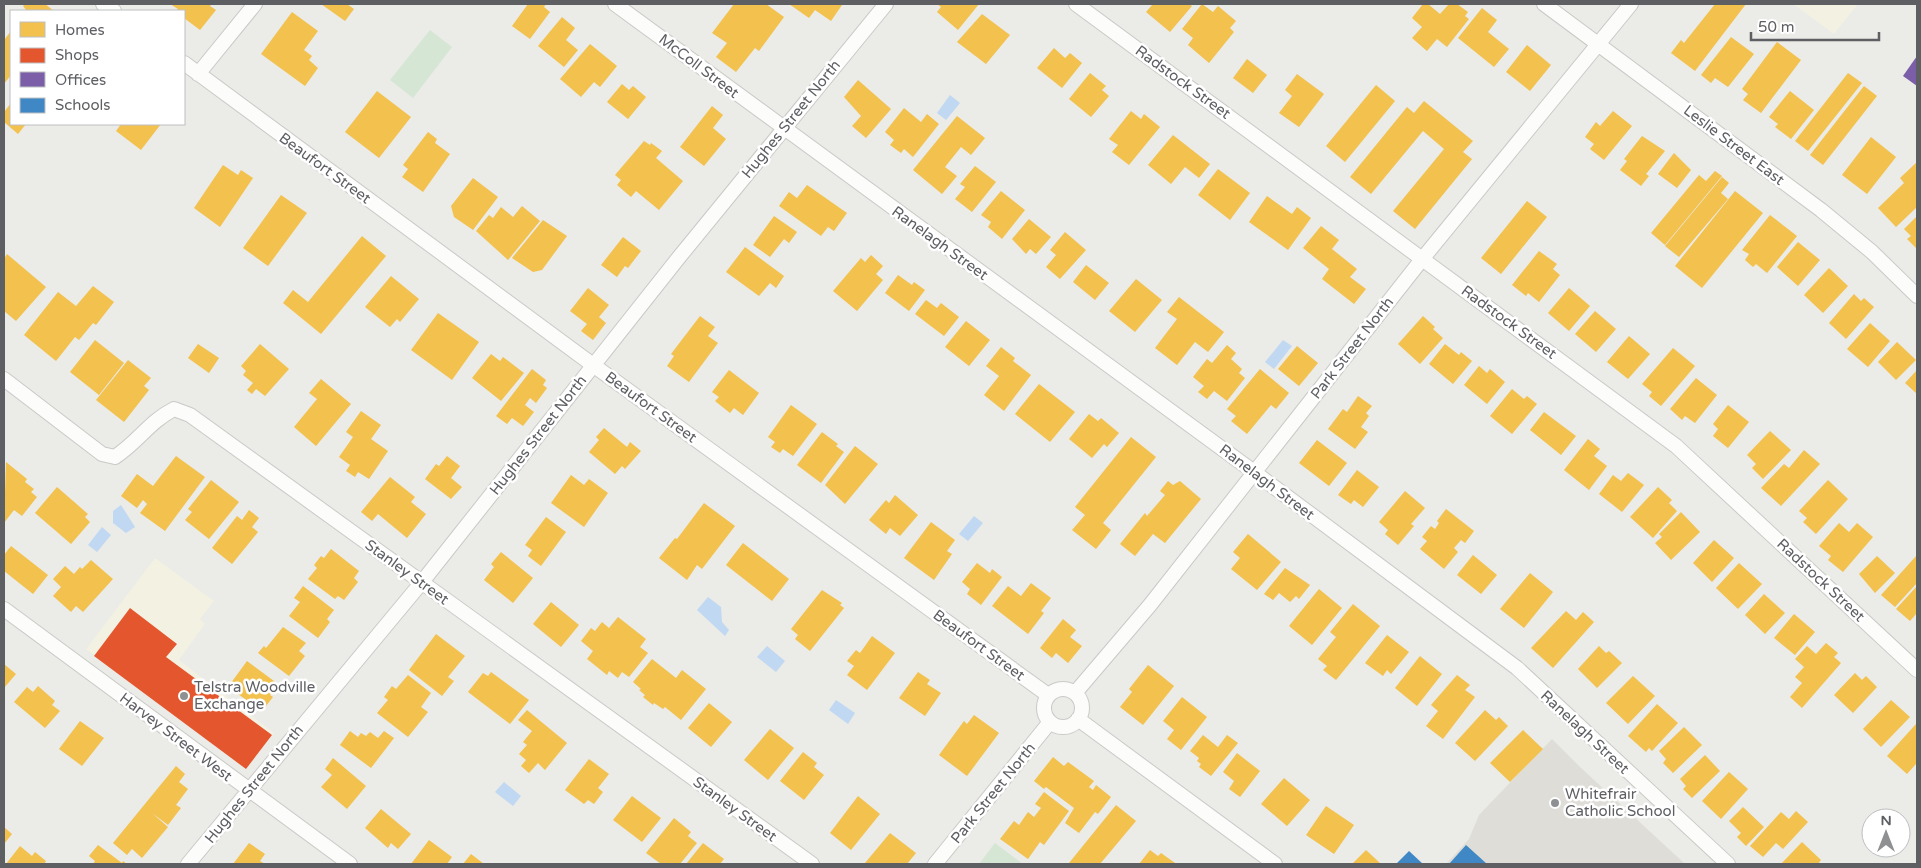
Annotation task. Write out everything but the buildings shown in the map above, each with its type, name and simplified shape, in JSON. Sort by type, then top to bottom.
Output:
[{"type":"street","points":[[198,74],[255,4]]},
{"type":"street","name":"McColl Street","points":[[615,4],[783,129]]},
{"type":"street","name":"Hughes Street North","points":[[188,864],[422,582],[593,365],[886,4]]},
{"type":"street","name":"Radstock Street","points":[[1076,4],[1676,446],[1917,670]]},
{"type":"street","name":"Leslie Street East","points":[[1544,4],[1822,210],[1917,296]]},
{"type":"street","name":"Park Street North","points":[[1075,693],[1150,605],[1423,258],[1631,4]]},
{"type":"street","name":"Beaufort Street","points":[[185,64],[593,365],[1048,695]]},
{"type":"street","name":"Ranelagh Street","points":[[783,129],[1254,472],[1517,668],[1728,864]]},
{"type":"street","name":"Stanley Street","points":[[4,379],[102,454],[115,457],[130,447],[157,417],[174,408],[190,414],[812,864]]},
{"type":"street","name":"Harvey Street West","points":[[4,609],[248,791],[350,864]]},
{"type":"street","points":[[1067,689],[1075,693],[1082,706],[1078,719],[1072,725],[1063,727],[1050,722],[1043,710],[1048,695],[1057,690],[1067,689]]},
{"type":"street","points":[[1078,719],[1275,864]]},
{"type":"street","name":"Park Street North","points":[[936,864],[1050,722]]},
{"type":"shaded area","points":[[1793,4],[1858,4],[1834,34]]},
{"type":"shaded area","name":"Telstra Woodville Exchange","points":[[155,558],[214,601],[200,619],[205,624],[179,660],[274,733],[246,769],[86,649]]},
{"type":"shaded area","name":"Whitefrair Catholic School","points":[[1552,739],[1685,864],[1446,864],[1469,839],[1479,815]]},
{"type":"green space","points":[[430,30],[452,47],[413,98],[390,80]]},
{"type":"green space","points":[[995,843],[1023,864],[979,864]]},
{"type":"water","points":[[950,95],[960,103],[946,120],[937,113]]},
{"type":"water","points":[[1283,340],[1292,346],[1274,369],[1265,362]]},
{"type":"water","points":[[121,505],[135,527],[126,533],[113,523],[113,511]]},
{"type":"water","points":[[974,516],[983,523],[968,541],[959,534]]},
{"type":"water","points":[[102,527],[111,535],[97,552],[88,545]]},
{"type":"water","points":[[708,597],[721,607],[722,622],[729,630],[725,636],[697,610]]},
{"type":"water","points":[[767,646],[785,661],[776,672],[757,657]]},
{"type":"water","points":[[836,700],[855,713],[848,724],[829,710]]},
{"type":"water","points":[[504,782],[521,796],[513,806],[495,792]]},
{"type":"place","name":"Telstra Woodville Exchange","points":[[184,696]]},
{"type":"place","name":"Whitefrair Catholic School","points":[[1555,803]]}]
